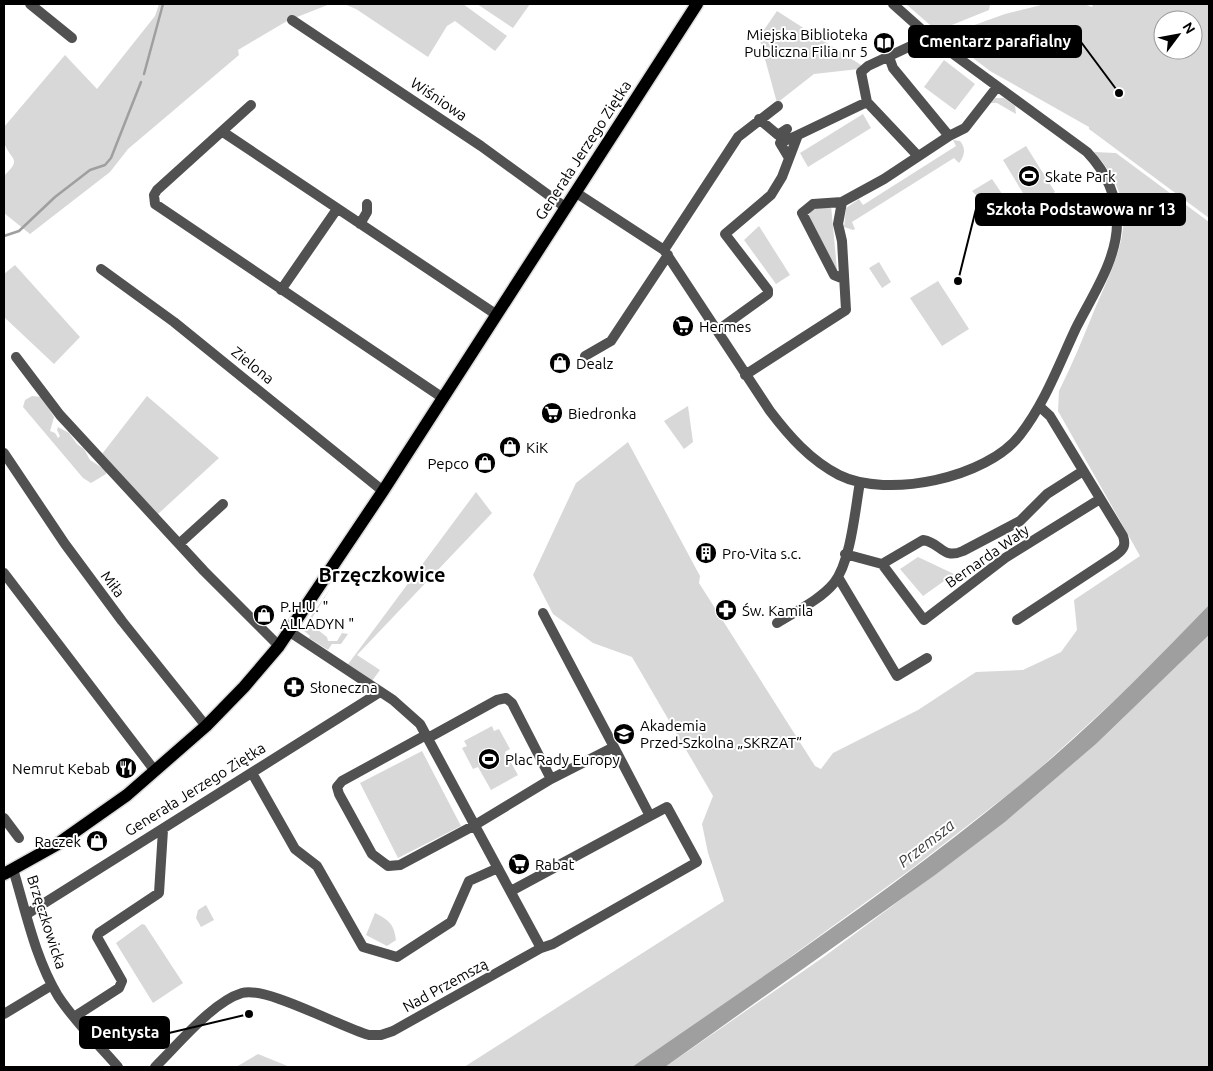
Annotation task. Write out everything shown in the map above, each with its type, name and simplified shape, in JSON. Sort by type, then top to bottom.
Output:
[{"type":"main road","name":"Generała Jerzego Ziętka","points":[[8,872],[104,813],[155,771],[206,726],[251,680],[279,646],[383,491],[697,4]]},
{"type":"street","points":[[30,4],[72,38]]},
{"type":"street","points":[[575,192],[666,252],[770,411],[806,453],[840,475],[860,482],[896,484],[966,472],[992,460],[1019,436],[1039,406],[1112,252],[1117,223],[1115,207],[1109,182],[1091,157],[930,37],[893,4]]},
{"type":"street","name":"Wiśniowa","points":[[292,20],[481,146],[565,207]]},
{"type":"street","points":[[918,156],[867,102],[861,72],[868,66],[930,37]]},
{"type":"street","points":[[889,57],[893,68],[949,136]]},
{"type":"street","points":[[844,279],[834,275],[802,213],[813,204],[842,202],[884,179],[949,136],[965,128],[998,87]]},
{"type":"street","points":[[718,330],[768,294],[768,290],[725,234],[771,195],[782,178],[798,135],[867,102]]},
{"type":"street","points":[[251,105],[226,133],[157,190],[154,195],[155,204],[443,398]]},
{"type":"street","points":[[585,356],[611,341],[738,137],[778,106]]},
{"type":"street","points":[[759,119],[778,135],[787,129]]},
{"type":"street","points":[[226,133],[496,315]]},
{"type":"street","points":[[745,375],[840,316],[846,310],[842,241],[838,224],[842,202]]},
{"type":"street","points":[[360,224],[367,212],[367,204]]},
{"type":"street","points":[[281,290],[337,208]]},
{"type":"street","name":"Zielona","points":[[101,269],[182,328],[383,491]]},
{"type":"street","points":[[16,357],[60,415],[179,544],[279,646]]},
{"type":"street","points":[[1017,620],[1122,551],[1124,542],[1050,416],[1039,406]]},
{"type":"street","name":"Miła","points":[[4,453],[65,544],[133,635],[206,726]]},
{"type":"street","name":"Bernarda Wały","points":[[1083,471],[1047,494],[1020,521],[963,551],[953,555],[947,554],[931,541],[923,540],[882,564],[924,620],[1005,558],[1100,499]]},
{"type":"street","points":[[777,623],[817,598],[838,577],[846,554],[860,482]]},
{"type":"street","points":[[179,544],[223,504]]},
{"type":"street","points":[[846,554],[882,564]]},
{"type":"street","points":[[4,573],[155,771]]},
{"type":"street","points":[[838,577],[898,676],[927,658]]},
{"type":"street","points":[[511,891],[650,816],[543,613]]},
{"type":"street","points":[[290,632],[394,700],[417,721],[427,736],[541,948]]},
{"type":"street","name":"Generała Jerzego Ziętka","points":[[27,914],[380,692]]},
{"type":"street","points":[[551,779],[512,703],[506,698],[497,700],[427,736],[342,781],[337,787],[372,854],[388,866],[400,865],[475,825],[551,779],[614,747]]},
{"type":"street","points":[[252,773],[295,849],[317,866],[363,947],[397,956],[451,922],[469,881],[498,868]]},
{"type":"street","name":"Nad Przemszą","points":[[155,1067],[212,1011],[243,992],[272,996],[354,1031],[381,1035],[410,1022],[541,948],[553,944],[697,862],[667,807],[650,816]]},
{"type":"street","points":[[4,818],[19,838]]},
{"type":"street","points":[[74,1017],[119,988],[122,984],[97,937],[99,933],[159,893],[163,830]]},
{"type":"street","name":"Brzęczkowicka","points":[[8,872],[27,914],[35,942],[52,985],[74,1017],[118,1067]]},
{"type":"street","name":"Brzęczkowicka","points":[[4,1014],[52,985]]},
{"type":"shaded area","points":[[159,4],[330,4],[287,21],[238,50],[239,55],[128,149],[110,172],[30,234],[4,213],[4,176],[13,166],[14,160],[4,143],[4,127],[65,55],[97,89],[155,16]]},
{"type":"shaded area","points":[[344,4],[463,4],[507,36],[495,51],[455,21],[447,26],[428,57],[356,9]]},
{"type":"shaded area","points":[[477,4],[530,4],[513,28]]},
{"type":"shaded area","points":[[906,4],[990,5],[989,10],[937,31]]},
{"type":"shaded area","points":[[1045,4],[1084,4],[1092,7],[1093,4],[1209,4],[1209,218],[1089,129],[1089,127],[990,71],[944,36],[1005,14]]},
{"type":"shaded area","points":[[777,11],[861,65],[859,69],[814,74],[777,103],[759,37]]},
{"type":"shaded area","points":[[944,60],[975,84],[955,110],[924,87]]},
{"type":"shaded area","points":[[995,98],[1004,98],[1015,106],[1016,114],[997,103],[991,103]]},
{"type":"shaded area","points":[[863,114],[871,128],[808,167],[800,153]]},
{"type":"shaded area","points":[[953,140],[960,141],[964,149],[963,158],[959,163],[954,158],[852,222],[855,229],[844,227],[846,208],[859,199],[863,205],[956,146]]},
{"type":"shaded area","name":"Skate Park","points":[[1026,146],[1055,192],[1032,208],[1003,160]]},
{"type":"shaded area","points":[[1094,152],[1116,153],[1209,222],[1209,605],[1138,679],[1028,779],[910,870],[760,979],[632,1067],[464,1067],[724,901],[708,853],[702,824],[713,796],[632,657],[593,643],[553,614],[533,575],[576,483],[628,442],[700,576],[699,583],[815,766],[821,769],[833,753],[918,710],[976,672],[1023,670],[1061,652],[1077,630],[1074,600],[1140,556],[1058,411],[1059,391],[1112,268],[1123,230],[1123,211],[1119,192],[1110,173]]},
{"type":"shaded area","points":[[992,179],[1009,204],[994,214],[972,191]]},
{"type":"shaded area","points":[[831,205],[837,270],[808,218],[811,209]]},
{"type":"shaded area","points":[[759,226],[790,275],[776,284],[744,240]]},
{"type":"shaded area","points":[[879,262],[891,282],[882,288],[869,268]]},
{"type":"shaded area","points":[[15,265],[80,337],[54,364],[4,317],[4,274]]},
{"type":"shaded area","points":[[938,281],[969,329],[942,346],[910,298]]},
{"type":"shaded area","points":[[32,396],[42,397],[54,417],[50,431],[55,433],[58,438],[60,436],[57,430],[58,427],[69,433],[77,444],[84,449],[90,460],[107,471],[106,474],[91,483],[83,478],[23,407],[25,400]]},
{"type":"shaded area","points":[[147,396],[219,458],[158,514],[102,454]]},
{"type":"shaded area","points":[[688,406],[693,442],[684,449],[664,421]]},
{"type":"shaded area","points":[[476,492],[492,513],[357,655],[380,670],[372,681],[346,667]]},
{"type":"shaded area","points":[[918,557],[954,574],[923,596],[900,569]]},
{"type":"shaded area","points":[[330,589],[309,623],[327,637],[328,641],[337,641],[342,633],[348,634],[341,644],[332,644],[328,650],[309,638],[310,636],[302,629]]},
{"type":"shaded area","points":[[1209,605],[1209,635],[1096,744],[1005,822],[935,875],[665,1067],[632,1067],[899,880],[1002,800],[1093,721]]},
{"type":"shaded area","points":[[1209,635],[1209,1067],[665,1067],[825,956],[1005,822],[1096,744]]},
{"type":"shaded area","name":"Plac Rady Europy","points":[[492,726],[494,731],[499,729],[510,749],[505,752],[518,775],[491,790],[478,767],[473,769],[462,748],[467,746],[464,741]]},
{"type":"shaded area","points":[[422,751],[461,826],[398,858],[360,783]]},
{"type":"shaded area","points":[[206,905],[214,920],[201,927],[196,918],[198,910]]},
{"type":"shaded area","points":[[375,913],[387,920],[394,930],[396,940],[387,946],[366,935]]},
{"type":"shaded area","points":[[142,924],[145,925],[183,983],[153,1003],[116,943]]},
{"type":"shaded area","points":[[258,1054],[290,1067],[236,1067]]},
{"type":"waterway","points":[[144,74],[163,4]]},
{"type":"waterway","points":[[4,236],[19,231],[55,197],[90,170],[105,165],[111,158],[141,82]]},
{"type":"place","name":"Miejska Biblioteka Publiczna Filia nr 5","points":[[884,43]]},
{"type":"place","name":"Cmentarz parafialny","points":[[1119,93]]},
{"type":"place","name":"Skate Park","points":[[1029,176]]},
{"type":"place","name":"Szkoła Podstawowa nr 13","points":[[958,281]]},
{"type":"place","name":"Hermes","points":[[683,326]]},
{"type":"place","name":"Dealz","points":[[560,363]]},
{"type":"place","name":"Biedronka","points":[[552,413]]},
{"type":"place","name":"KiK","points":[[510,447]]},
{"type":"place","name":"Pepco","points":[[485,463]]},
{"type":"place","name":"Pro-Vita s.c.","points":[[706,553]]},
{"type":"place","name":"Św. Kamila","points":[[726,610]]},
{"type":"place","name":"P.H.U. \" ALLADYN \"","points":[[264,615]]},
{"type":"place","name":"Słoneczna","points":[[294,687]]},
{"type":"place","name":"Akademia Przed-Szkolna „SKRZAT”","points":[[624,734]]},
{"type":"place","name":"Plac Rady Europy","points":[[489,759]]},
{"type":"place","name":"Nemrut Kebab","points":[[126,768]]},
{"type":"place","name":"Raczek","points":[[97,841]]},
{"type":"place","name":"Rabat","points":[[519,864]]},
{"type":"place","name":"Dentysta","points":[[249,1014]]},
{"type":"district","name":"Brzęczkowice","points":[[382,574]]},
{"type":"water label","name":"Przemsza","points":[[926,843]]}]
